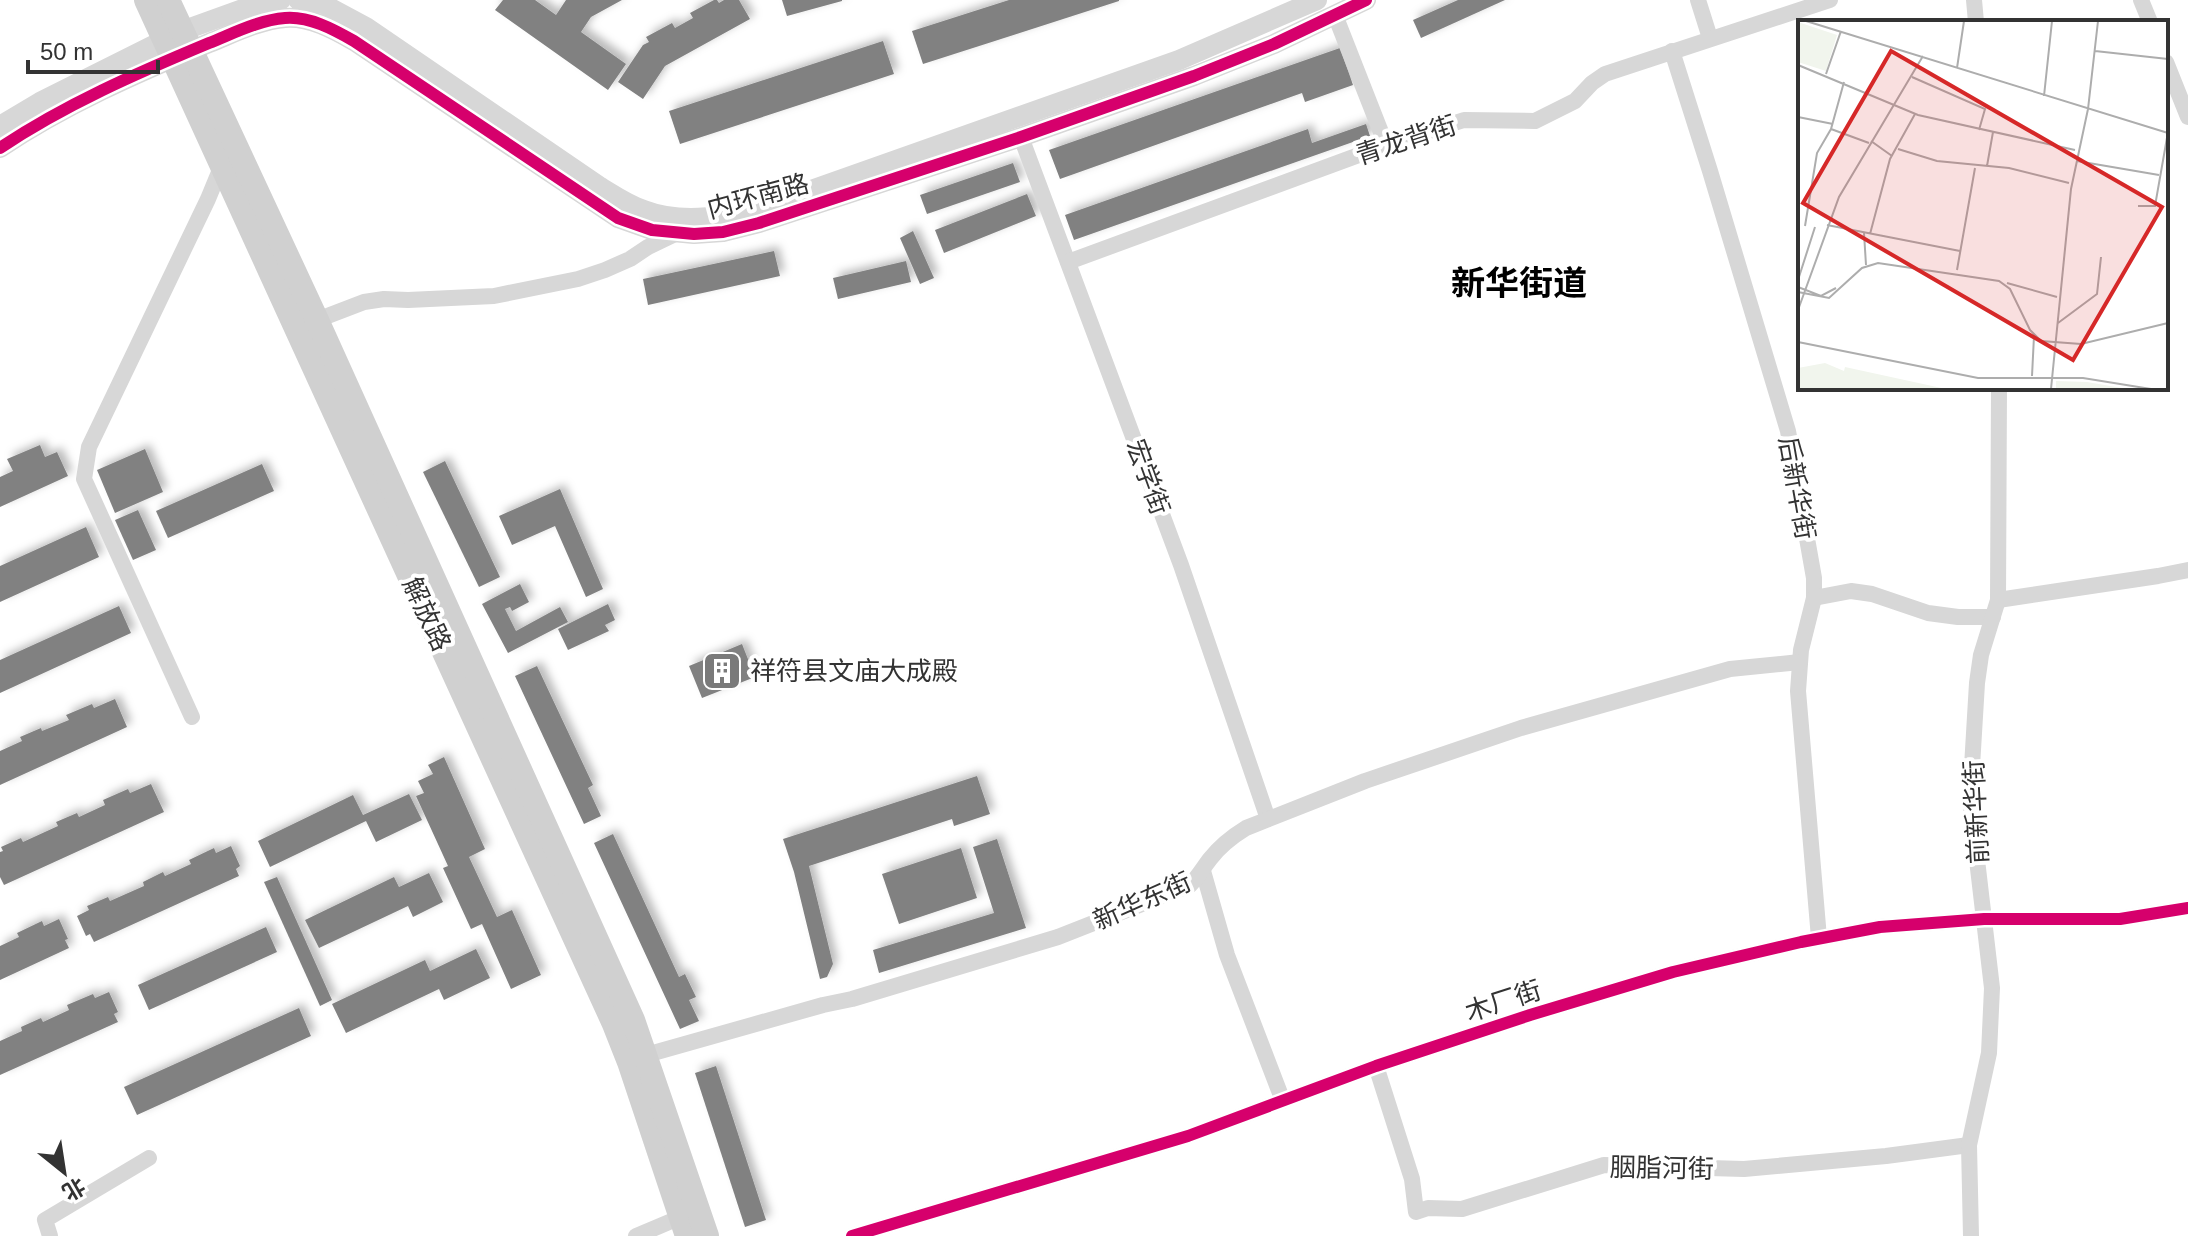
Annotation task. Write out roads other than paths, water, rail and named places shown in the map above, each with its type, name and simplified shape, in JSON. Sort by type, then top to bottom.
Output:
[{"type":"main road","name":"解放路","points":[[146,0],[178,45],[317,320],[620,992],[646,1055],[707,1236]]},
{"type":"main road","name":"解放路","points":[[168,0],[178,45],[222,165],[614,1024],[684,1227]]},
{"type":"street","points":[[0,148],[178,45],[262,2],[281,0]]},
{"type":"street","name":"内环南路","points":[[298,0],[322,2],[366,27],[599,186],[646,211],[684,217],[723,216],[769,205],[1179,60],[1317,0]]},
{"type":"street","name":"内环南路","points":[[178,45],[286,18],[306,20],[330,28],[618,218],[652,230],[694,234],[749,226],[1021,137],[1194,76],[1274,44],[1366,0]]},
{"type":"street","points":[[1698,0],[1710,38]]},
{"type":"street","name":"青龙背街","points":[[1068,262],[1386,145],[1464,120],[1535,121],[1575,101],[1605,74],[1830,0]]},
{"type":"street","points":[[1974,0],[1976,20]]},
{"type":"street","points":[[2141,0],[2149,20]]},
{"type":"street","points":[[1335,15],[1386,145]]},
{"type":"street","points":[[0,126],[40,102],[178,45]]},
{"type":"street","name":"后新华街","points":[[1672,51],[1788,431],[1814,578],[1814,598],[1801,650],[1798,691],[1819,938]]},
{"type":"street","points":[[2168,67],[2188,117]]},
{"type":"street","name":"宏学街","points":[[1021,137],[1181,565],[1268,819]]},
{"type":"street","points":[[192,717],[84,479],[89,447],[222,165]]},
{"type":"street","points":[[317,320],[374,300],[494,296],[578,279],[630,259],[675,234]]},
{"type":"street","name":"前新华街","points":[[1971,1236],[1969,1145],[1989,1053],[1992,988],[1970,800],[1977,683],[1981,655],[1998,600],[1999,390]]},
{"type":"street","points":[[1998,600],[2188,570]]},
{"type":"street","points":[[1814,598],[1851,591],[1872,594],[1944,616],[1993,617]]},
{"type":"street","name":"新华东街","points":[[646,1055],[852,999],[1058,937],[1190,885],[1230,838],[1246,828],[1365,781],[1521,728],[1730,669],[1800,662]]},
{"type":"street","points":[[1203,871],[1227,955],[1283,1101]]},
{"type":"street","name":"木厂街","points":[[852,1236],[1188,1136],[1376,1066],[1673,972],[1880,927],[1984,919],[2120,919],[2188,908]]},
{"type":"street","name":"胭脂河街","points":[[1376,1066],[1412,1179],[1416,1212],[1428,1208],[1462,1209],[1604,1165],[1744,1169],[1969,1145]]},
{"type":"street","points":[[50,1236],[45,1220],[149,1158]]},
{"type":"street","points":[[636,1236],[684,1227]]},
{"type":"place","name":"祥符县文庙大成殿","points":[[722,671]]},
{"type":"district","name":"新华街道","points":[[1519,283]]}]
